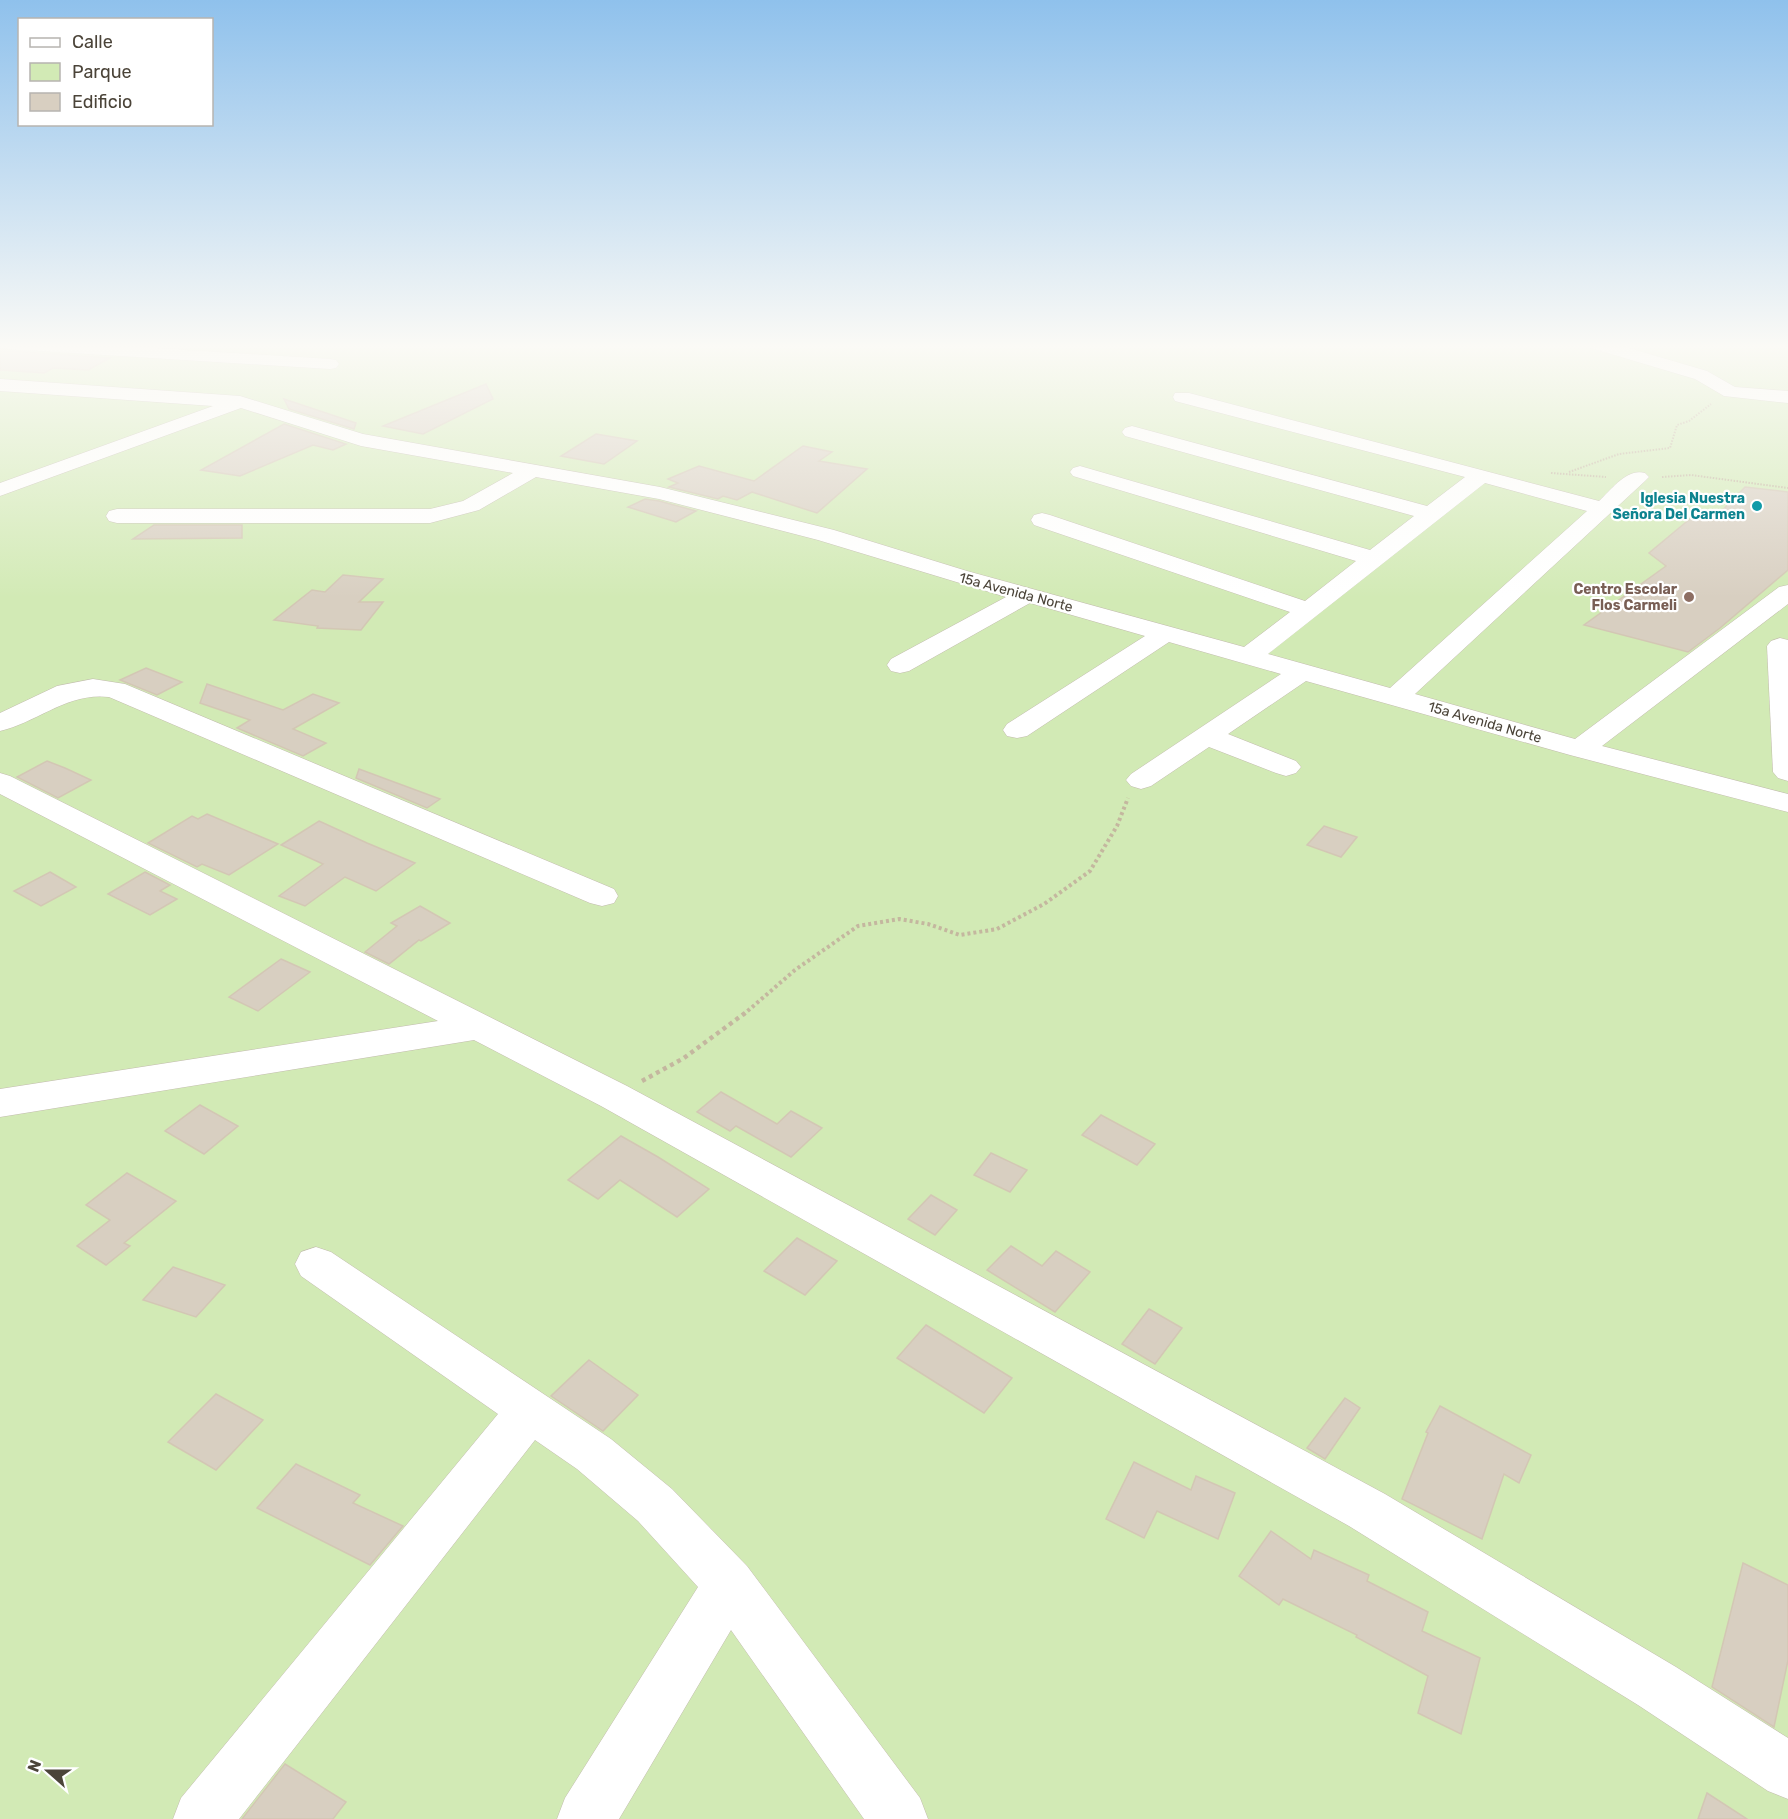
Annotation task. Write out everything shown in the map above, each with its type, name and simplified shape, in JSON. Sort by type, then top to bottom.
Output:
[{"type":"street","points":[[0,490],[167,429]]},
{"type":"street","name":"15a Avenida Norte","points":[[321,429],[361,440],[671,496],[826,535],[959,576],[1580,748],[1788,803]]},
{"type":"street","points":[[1302,429],[1603,509]]},
{"type":"street","points":[[1132,432],[1430,514]]},
{"type":"street","points":[[117,516],[438,515],[455,513],[476,505],[531,471]]},
{"type":"street","points":[[1080,472],[1374,559]]},
{"type":"street","points":[[1250,656],[1481,475]]},
{"type":"street","points":[[1396,697],[1638,477]]},
{"type":"street","points":[[1041,520],[1308,610]]},
{"type":"street","points":[[1580,748],[1788,592]]},
{"type":"street","points":[[900,665],[1029,594]]},
{"type":"street","points":[[1017,730],[1166,633]]},
{"type":"street","points":[[1730,636],[1784,647],[1788,772]]},
{"type":"street","points":[[1141,780],[1303,671]]},
{"type":"street","points":[[0,723],[67,692],[93,687],[115,690],[602,896]]},
{"type":"street","points":[[1207,736],[1286,767]]},
{"type":"street","points":[[0,782],[477,1028],[614,1096],[1368,1510],[1657,1686],[1788,1771]]},
{"type":"street","points":[[0,1103],[477,1028]]},
{"type":"street","points":[[316,1264],[594,1454],[655,1505],[729,1584],[899,1819]]},
{"type":"street","points":[[202,1819],[530,1410]]},
{"type":"street","points":[[586,1819],[729,1584]]},
{"type":"path","points":[[1566,473],[1619,454],[1670,448],[1676,429]]},
{"type":"path","points":[[614,1096],[684,1059],[755,1006],[795,970],[858,926],[899,919],[928,924],[960,935],[997,929],[1044,904],[1090,871],[1117,826],[1130,792],[1141,780]]},
{"type":"green space","points":[[0,429],[1788,429],[1788,1819],[0,1819]]},
{"type":"building","points":[[275,429],[299,429],[346,444],[333,450],[313,445],[240,476],[201,470]]},
{"type":"building","points":[[397,429],[433,429],[423,434]]},
{"type":"building","points":[[596,434],[637,441],[604,464],[561,456]]},
{"type":"building","points":[[803,446],[832,452],[819,461],[867,469],[817,513],[752,492],[737,500],[723,496],[718,499],[669,487],[678,483],[668,479],[699,466],[754,481]]},
{"type":"building","name":"Centro Escolar Flos Carmeli","points":[[1745,487],[1788,492],[1788,570],[1688,652],[1584,625],[1666,566],[1649,553],[1691,518],[1712,521]]},
{"type":"building","points":[[645,499],[696,511],[676,522],[628,507]]},
{"type":"building","points":[[154,525],[242,525],[242,538],[133,539]]},
{"type":"building","points":[[343,575],[383,579],[359,602],[383,602],[361,630],[317,628],[318,626],[274,620],[312,590],[325,592]]},
{"type":"building","points":[[146,668],[182,682],[157,695],[120,680]]},
{"type":"building","points":[[207,684],[283,710],[313,694],[339,703],[293,729],[326,743],[303,756],[237,728],[250,720],[200,703]]},
{"type":"building","points":[[47,761],[91,780],[58,798],[17,777]]},
{"type":"building","points":[[359,769],[440,799],[427,808],[356,778]]},
{"type":"building","points":[[207,814],[278,844],[229,875],[202,864],[197,867],[148,843],[192,816],[198,819]]},
{"type":"building","points":[[319,821],[415,863],[376,891],[345,877],[305,906],[279,896],[323,864],[281,845]]},
{"type":"building","points":[[1324,826],[1357,837],[1341,857],[1307,845]]},
{"type":"building","points":[[50,872],[76,887],[41,906],[14,891]]},
{"type":"building","points":[[145,872],[170,885],[160,891],[177,899],[150,915],[108,894]]},
{"type":"building","points":[[420,906],[450,923],[421,941],[419,940],[389,964],[365,952],[397,926],[391,923]]},
{"type":"building","points":[[281,959],[310,972],[258,1011],[229,997]]},
{"type":"building","points":[[721,1092],[777,1124],[791,1111],[822,1128],[791,1157],[736,1126],[730,1131],[697,1112]]},
{"type":"building","points":[[200,1105],[238,1126],[204,1154],[165,1131]]},
{"type":"building","points":[[1101,1115],[1155,1144],[1137,1165],[1082,1135]]},
{"type":"building","points":[[621,1136],[709,1189],[677,1217],[620,1180],[598,1199],[568,1180]]},
{"type":"building","points":[[991,1153],[1027,1170],[1010,1192],[974,1175]]},
{"type":"building","points":[[127,1173],[176,1201],[124,1243],[130,1246],[106,1265],[77,1246],[110,1220],[86,1205]]},
{"type":"building","points":[[931,1195],[957,1210],[935,1235],[908,1219]]},
{"type":"building","points":[[797,1238],[837,1261],[805,1295],[764,1271]]},
{"type":"building","points":[[1011,1246],[1042,1266],[1056,1251],[1090,1272],[1055,1312],[987,1270]]},
{"type":"building","points":[[173,1267],[225,1285],[196,1317],[143,1300]]},
{"type":"building","points":[[1149,1309],[1182,1328],[1155,1364],[1122,1344]]},
{"type":"building","points":[[926,1325],[1012,1378],[984,1413],[897,1358]]},
{"type":"building","points":[[589,1360],[638,1395],[603,1431],[551,1396]]},
{"type":"building","points":[[216,1394],[263,1420],[216,1470],[168,1442]]},
{"type":"building","points":[[1345,1398],[1360,1408],[1325,1459],[1307,1448]]},
{"type":"building","points":[[1440,1406],[1531,1455],[1519,1483],[1504,1474],[1482,1539],[1402,1499],[1428,1433],[1426,1432]]},
{"type":"building","points":[[1134,1462],[1191,1490],[1196,1476],[1235,1493],[1218,1539],[1157,1511],[1144,1538],[1106,1519]]},
{"type":"building","points":[[296,1464],[360,1495],[353,1503],[403,1526],[370,1565],[257,1508]]},
{"type":"building","points":[[1271,1531],[1311,1559],[1314,1550],[1369,1575],[1367,1581],[1428,1612],[1422,1631],[1480,1658],[1461,1734],[1418,1713],[1428,1676],[1356,1637],[1357,1635],[1283,1599],[1279,1605],[1239,1576]]},
{"type":"building","points":[[1743,1563],[1788,1585],[1788,1660],[1774,1727],[1712,1687]]},
{"type":"building","points":[[285,1764],[346,1802],[333,1819],[242,1819]]},
{"type":"building","points":[[1707,1793],[1747,1819],[1698,1819]]},
{"type":"place","name":"Iglesia Nuestra Señora Del Carmen","points":[[1757,506]]},
{"type":"place","name":"Centro Escolar Flos Carmeli","points":[[1689,597]]}]
